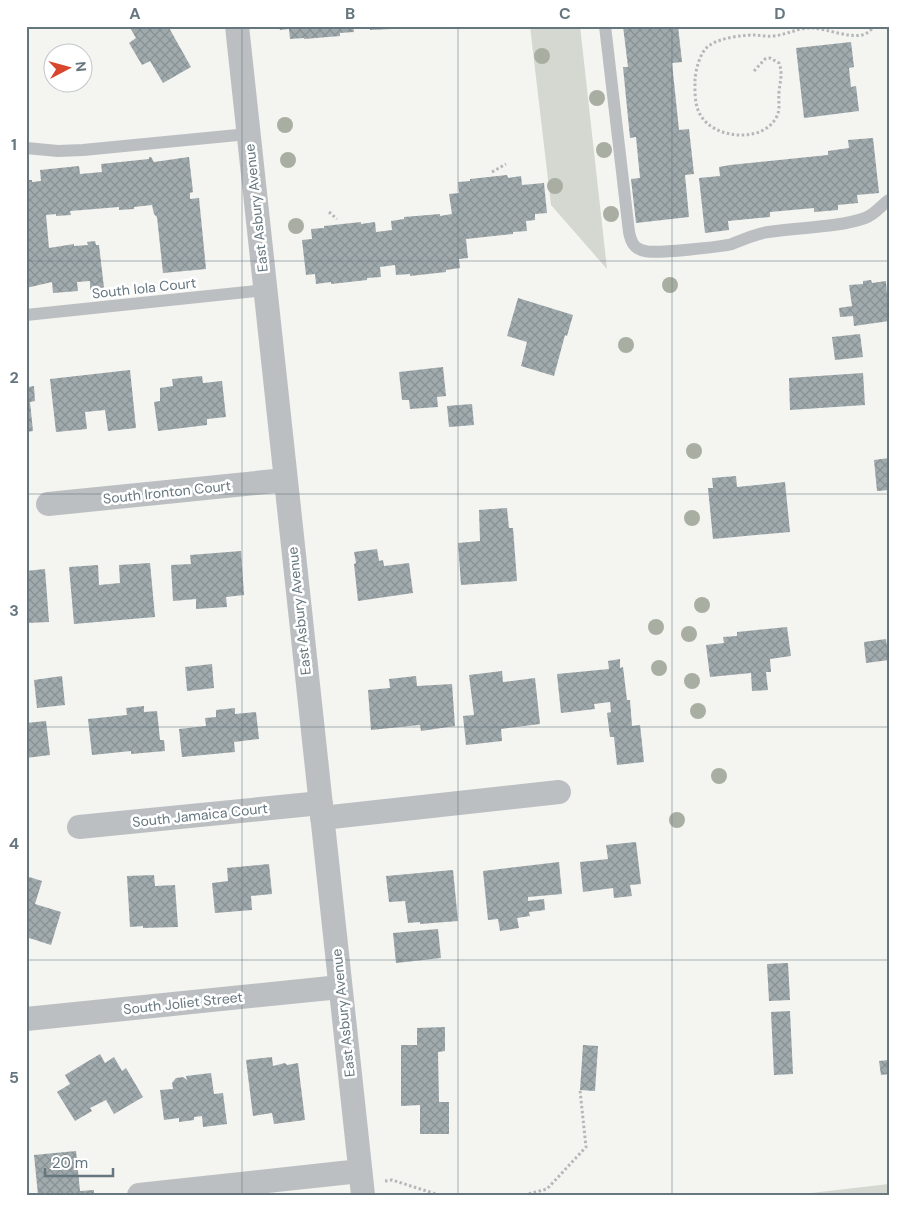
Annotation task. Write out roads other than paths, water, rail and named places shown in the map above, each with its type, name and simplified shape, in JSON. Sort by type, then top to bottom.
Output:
[{"type":"street","name":"East Asbury Avenue","points":[[237,26],[362,1183]]},
{"type":"street","name":"South Ironton Court","points":[[48,504],[285,480]]},
{"type":"street","name":"South Jamaica Court","points":[[79,827],[321,811],[558,792]]},
{"type":"street","name":"South Joliet Street","points":[[26,1020],[340,987]]},
{"type":"street","points":[[139,1195],[362,1183]]},
{"type":"lane","points":[[605,26],[628,232],[631,242],[636,248],[645,252],[656,252],[732,244],[767,232],[847,222],[867,217],[876,212],[889,200]]},
{"type":"lane","points":[[26,148],[58,151],[82,150],[248,134]]},
{"type":"lane","name":"South Iola Court","points":[[26,315],[265,290]]}]
